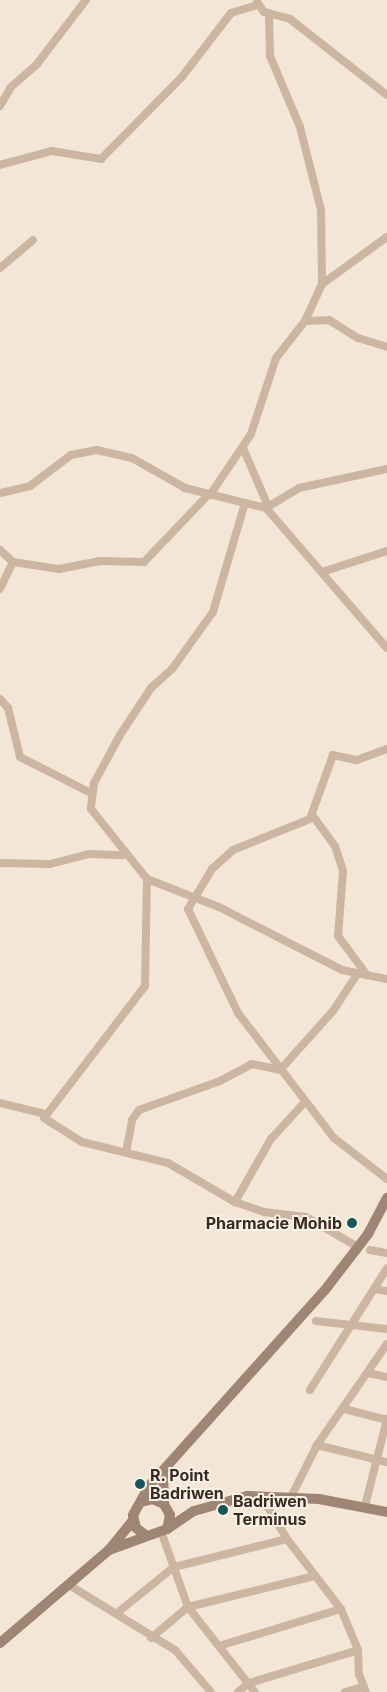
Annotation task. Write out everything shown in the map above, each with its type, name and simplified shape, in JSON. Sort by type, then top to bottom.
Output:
[{"type":"street","points":[[0,106],[11,87],[37,64],[86,0]]},
{"type":"street","points":[[0,165],[52,151],[101,159],[181,78],[231,13],[257,2],[269,14],[290,19],[387,95]]},
{"type":"street","points":[[0,550],[13,562],[70,569],[100,560],[144,562],[209,495],[243,448],[276,358],[305,321],[322,284],[321,210],[300,127],[270,56],[269,14]]},
{"type":"street","points":[[322,284],[387,237]]},
{"type":"street","points":[[0,268],[33,240]]},
{"type":"street","points":[[305,321],[330,320],[358,338],[387,348]]},
{"type":"street","points":[[243,448],[267,507],[387,648]]},
{"type":"street","points":[[0,494],[30,486],[71,455],[97,450],[132,458],[168,481],[209,495],[267,507],[300,488],[387,469]]},
{"type":"street","points":[[245,502],[213,612],[172,669],[141,702],[105,760],[91,793],[96,818],[123,854],[147,879],[193,896],[323,961],[358,973],[387,979]]},
{"type":"street","points":[[322,572],[387,550]]},
{"type":"street","points":[[0,589],[13,562]]},
{"type":"street","points":[[0,699],[8,708],[20,757],[91,793]]},
{"type":"street","points":[[387,749],[356,760],[333,755],[313,816],[233,850],[212,869],[193,896],[190,914],[226,996],[304,1103],[334,1138],[387,1179]]},
{"type":"street","points":[[313,816],[341,860],[344,884],[338,936],[367,975]]},
{"type":"street","points":[[0,863],[50,864],[89,854],[123,854]]},
{"type":"street","points":[[45,1114],[145,986],[147,879]]},
{"type":"street","points":[[280,1070],[333,1011],[358,973]]},
{"type":"street","points":[[126,1152],[132,1120],[139,1110],[220,1081],[252,1064],[280,1070]]},
{"type":"street","points":[[0,1103],[45,1114],[82,1142],[109,1152],[126,1152],[168,1162],[235,1202],[264,1212],[306,1217],[358,1248]]},
{"type":"street","points":[[235,1202],[271,1139],[304,1103]]},
{"type":"street","points":[[0,1643],[109,1550],[133,1520],[140,1502],[163,1472],[274,1350],[358,1248],[387,1198]]},
{"type":"street","points":[[370,1250],[387,1253]]},
{"type":"street","points":[[310,1390],[387,1268]]},
{"type":"street","points":[[374,1289],[387,1291]]},
{"type":"street","points":[[316,1321],[352,1323],[387,1330]]},
{"type":"street","points":[[291,1497],[318,1445],[387,1344]]},
{"type":"street","points":[[368,1373],[387,1377]]},
{"type":"street","points":[[344,1409],[387,1419],[364,1506]]},
{"type":"street","points":[[318,1445],[387,1462]]},
{"type":"street","points":[[163,1472],[167,1508],[164,1531],[188,1607],[255,1692]]},
{"type":"street","points":[[261,1496],[287,1539],[341,1609],[358,1650],[364,1690],[350,1691]]},
{"type":"street","points":[[109,1550],[164,1531],[194,1511],[224,1501],[261,1496],[291,1497],[364,1506],[387,1512]]},
{"type":"street","points":[[140,1502],[153,1499],[167,1508],[194,1511]]},
{"type":"street","points":[[133,1520],[146,1536]]},
{"type":"street","points":[[117,1613],[174,1567],[287,1539]]},
{"type":"street","points":[[151,1638],[188,1607],[314,1576]]},
{"type":"street","points":[[69,1586],[117,1613],[151,1638],[175,1650],[211,1692]]},
{"type":"street","points":[[219,1646],[341,1609]]},
{"type":"street","points":[[238,1692],[248,1683],[358,1650]]},
{"type":"place","name":"Pharmacie Mohib","points":[[352,1223]]},
{"type":"place","name":"R. Point Badriwen","points":[[140,1484]]},
{"type":"place","name":"Badriwen Terminus","points":[[223,1510]]}]
